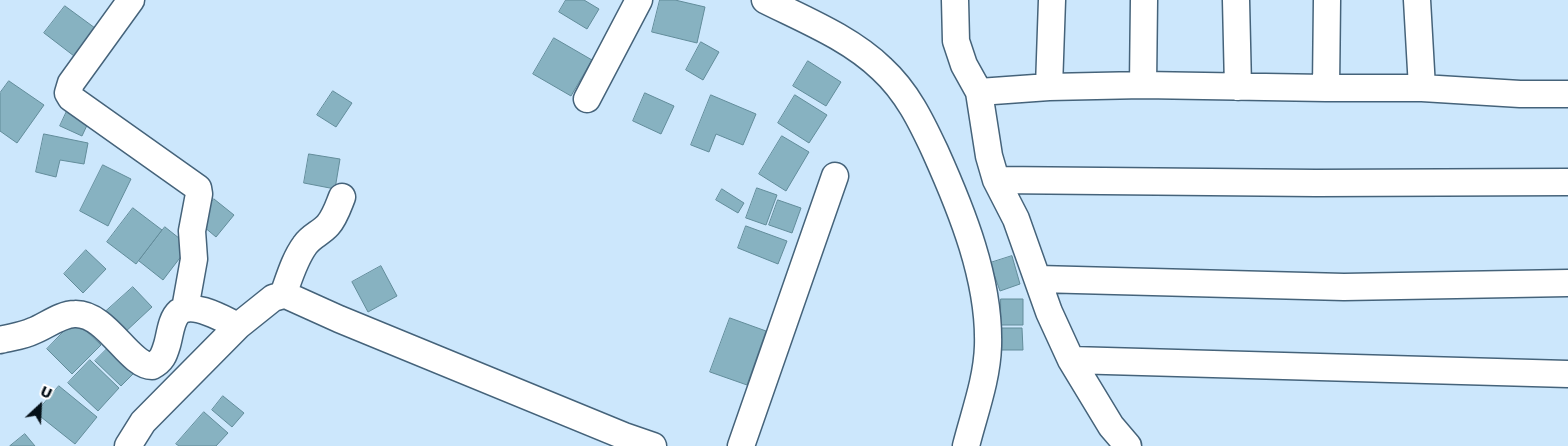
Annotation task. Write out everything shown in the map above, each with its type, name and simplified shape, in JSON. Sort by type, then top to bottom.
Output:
[{"type":"street","points":[[131,0],[71,83],[68,93],[71,98],[198,188],[200,194],[192,231],[194,259],[185,309]]},
{"type":"street","points":[[587,99],[639,0]]},
{"type":"street","points":[[765,0],[834,36],[882,68],[899,86],[915,110],[955,195],[980,274],[987,312],[988,348],[986,364],[966,446]]},
{"type":"street","points":[[955,0],[956,40],[964,65],[979,92],[996,180],[1016,218],[1049,312],[1071,360],[1111,426],[1128,446]]},
{"type":"street","points":[[1049,87],[1052,0]]},
{"type":"street","points":[[1143,85],[1144,0]]},
{"type":"street","points":[[1236,0],[1238,87]]},
{"type":"street","points":[[1326,88],[1327,0]]},
{"type":"street","points":[[1417,0],[1422,88]]},
{"type":"street","points":[[979,92],[1049,87],[1143,85],[1422,88],[1520,94],[1568,94]]},
{"type":"street","points":[[741,446],[835,176]]},
{"type":"street","points":[[996,180],[1306,183],[1568,182]]},
{"type":"street","points":[[283,295],[298,257],[312,237],[327,226],[342,197]]},
{"type":"street","points":[[1038,280],[1344,286],[1568,283]]},
{"type":"street","points":[[128,446],[144,422],[238,326],[273,298],[283,295],[653,446]]},
{"type":"street","points":[[0,340],[31,332],[73,313],[80,314],[98,323],[114,335],[146,366],[152,366],[159,363],[163,357],[174,319],[178,312],[193,308],[238,326]]},
{"type":"street","points":[[1071,360],[1568,374]]},
{"type":"building","points":[[566,0],[584,0],[599,9],[587,29],[559,12]]},
{"type":"building","points":[[660,0],[675,0],[705,7],[697,43],[652,32]]},
{"type":"building","points":[[65,6],[95,28],[74,56],[44,33]]},
{"type":"building","points":[[554,38],[592,60],[571,96],[533,74]]},
{"type":"building","points":[[701,42],[719,52],[703,80],[686,70]]},
{"type":"building","points":[[808,61],[841,82],[826,106],[793,86]]},
{"type":"building","points":[[9,81],[44,105],[17,143],[0,131],[0,93]]},
{"type":"building","points":[[333,91],[352,103],[336,127],[317,115]]},
{"type":"building","points":[[645,93],[674,106],[661,134],[633,121]]},
{"type":"building","points":[[711,95],[756,114],[743,145],[716,134],[709,152],[691,145]]},
{"type":"building","points":[[795,95],[827,115],[809,143],[778,123]]},
{"type":"building","points":[[67,111],[89,121],[82,136],[60,126]]},
{"type":"building","points":[[44,134],[88,143],[84,164],[60,160],[56,177],[36,172]]},
{"type":"building","points":[[782,136],[809,152],[786,191],[759,174]]},
{"type":"building","points":[[309,154],[340,159],[335,189],[304,183]]},
{"type":"building","points":[[103,165],[131,179],[108,226],[80,211]]},
{"type":"building","points":[[757,188],[777,195],[766,225],[746,218]]},
{"type":"building","points":[[722,189],[744,203],[738,213],[716,200]]},
{"type":"building","points":[[214,199],[234,215],[216,237],[197,221]]},
{"type":"building","points":[[778,200],[801,208],[792,233],[769,225]]},
{"type":"building","points":[[133,208],[162,230],[136,264],[107,242]]},
{"type":"building","points":[[746,226],[787,241],[778,264],[738,248]]},
{"type":"building","points":[[165,227],[189,246],[163,280],[139,261]]},
{"type":"building","points":[[86,250],[106,269],[83,293],[64,274]]},
{"type":"building","points":[[1012,256],[1020,284],[1000,291],[990,263]]},
{"type":"building","points":[[381,266],[397,296],[368,312],[352,282]]},
{"type":"building","points":[[133,287],[152,307],[123,334],[104,313]]},
{"type":"building","points":[[1001,299],[1023,299],[1023,325],[1001,325]]},
{"type":"building","points":[[730,318],[766,331],[747,385],[710,372]]},
{"type":"building","points":[[75,320],[101,345],[72,374],[47,349]]},
{"type":"building","points":[[1001,328],[1022,328],[1023,350],[1001,350]]},
{"type":"building","points":[[112,344],[138,369],[121,386],[95,361]]},
{"type":"building","points":[[90,360],[119,388],[98,411],[68,383]]},
{"type":"building","points":[[59,386],[97,417],[75,444],[36,413]]},
{"type":"building","points":[[223,396],[244,413],[232,427],[212,410]]},
{"type":"building","points":[[204,412],[228,433],[216,446],[179,446],[176,444]]},
{"type":"building","points":[[25,434],[35,446],[10,446]]}]
